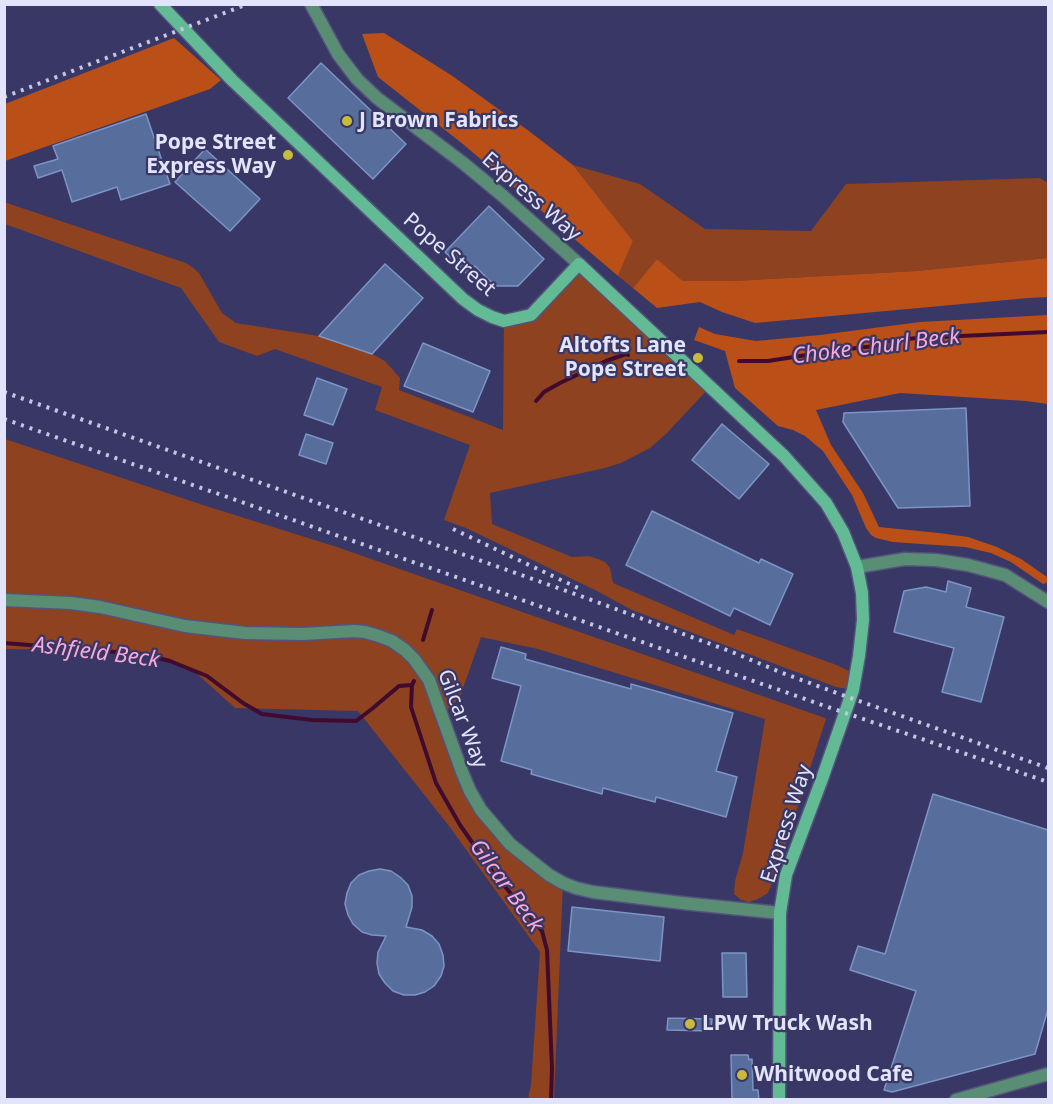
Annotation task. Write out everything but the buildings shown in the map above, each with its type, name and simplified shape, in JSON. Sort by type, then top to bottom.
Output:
[{"type":"street","name":"Pope Street","points":[[160,4],[232,80],[463,299],[478,310],[504,321],[531,315],[579,264]]},
{"type":"street","name":"Express Way","points":[[311,4],[338,54],[357,79],[377,98],[503,196],[579,264]]},
{"type":"street","points":[[579,264],[784,456],[826,503],[843,532],[857,567],[906,559],[936,560],[968,565],[1005,575],[1048,602]]},
{"type":"street","name":"Express Way","points":[[779,1100],[780,913],[786,875],[853,690],[860,656],[863,620],[862,593],[857,567]]},
{"type":"street","name":"Gilcar Way","points":[[4,600],[71,603],[100,607],[185,626],[245,633],[303,634],[354,631],[365,632],[392,641],[414,659],[429,680],[462,772],[481,810],[510,844],[549,875],[569,886],[593,892],[780,913]]},
{"type":"street","points":[[956,1100],[1048,1074]]},
{"type":"shaded area","points":[[384,33],[451,75],[573,165],[633,241],[618,276],[464,145],[378,77],[362,34]]},
{"type":"shaded area","points":[[174,38],[221,80],[210,89],[5,161],[5,104]]},
{"type":"shaded area","points":[[573,165],[640,184],[705,229],[811,231],[846,184],[1040,178],[1048,183],[1048,258],[916,271],[733,281],[683,281],[657,259],[633,288],[618,276],[633,241]]},
{"type":"shaded area","points":[[4,202],[186,263],[199,273],[222,313],[236,323],[319,336],[372,354],[385,361],[400,378],[399,390],[503,430],[504,321],[531,315],[579,264],[710,387],[650,448],[621,463],[490,493],[492,524],[572,557],[589,556],[605,562],[610,568],[613,583],[734,635],[737,629],[856,674],[853,690],[836,687],[632,610],[466,528],[444,520],[470,445],[375,410],[382,387],[275,349],[257,356],[219,342],[181,288],[5,224]]},
{"type":"shaded area","points":[[1048,258],[1048,297],[755,323],[700,302],[657,308],[633,288],[657,259],[683,281],[733,281],[916,271]]},
{"type":"shaded area","points":[[1048,315],[1048,404],[900,393],[816,410],[831,445],[863,493],[879,527],[968,537],[997,547],[1021,559],[1047,577],[1048,581],[1043,584],[1011,562],[991,553],[965,547],[893,542],[871,535],[852,495],[823,451],[805,436],[778,426],[735,388],[725,351],[694,340],[699,327],[715,334],[756,341],[920,322]]},
{"type":"shaded area","points":[[5,439],[337,547],[825,718],[768,893],[749,902],[741,900],[734,894],[765,719],[538,649],[481,637],[460,697],[442,715],[481,810],[563,883],[554,1099],[528,1099],[540,952],[449,826],[358,711],[235,708],[195,672],[164,657],[133,651],[5,649]]},
{"type":"waterway","name":"Choke Churl Beck","points":[[739,361],[768,361],[917,338],[1048,332]]},
{"type":"waterway","name":"Choke Churl Beck","points":[[536,401],[544,392],[560,383],[606,361],[628,355]]},
{"type":"waterway","name":"Choke Churl Beck","points":[[423,640],[432,610]]},
{"type":"waterway","name":"Ashfield Beck","points":[[4,643],[141,654],[170,661],[207,676],[262,714],[312,720],[356,721],[399,686],[412,685]]},
{"type":"waterway","name":"Gilcar Beck","points":[[414,681],[411,707],[436,783],[460,825],[492,871],[542,931],[547,950],[552,1068],[551,1100]]},
{"type":"railway","points":[[4,97],[248,4]]},
{"type":"railway","points":[[4,392],[578,595],[834,692],[1048,768]]},
{"type":"railway","points":[[4,419],[1048,782]]},
{"type":"railway","points":[[453,529],[578,588]]},
{"type":"place","name":"J Brown Fabrics","points":[[347,121]]},
{"type":"place","name":"Pope Street Express Way","points":[[288,155]]},
{"type":"place","name":"Altofts Lane Pope Street","points":[[698,358]]},
{"type":"place","name":"LPW Truck Wash","points":[[690,1024]]},
{"type":"place","name":"Whitwood Cafe","points":[[742,1075]]}]
